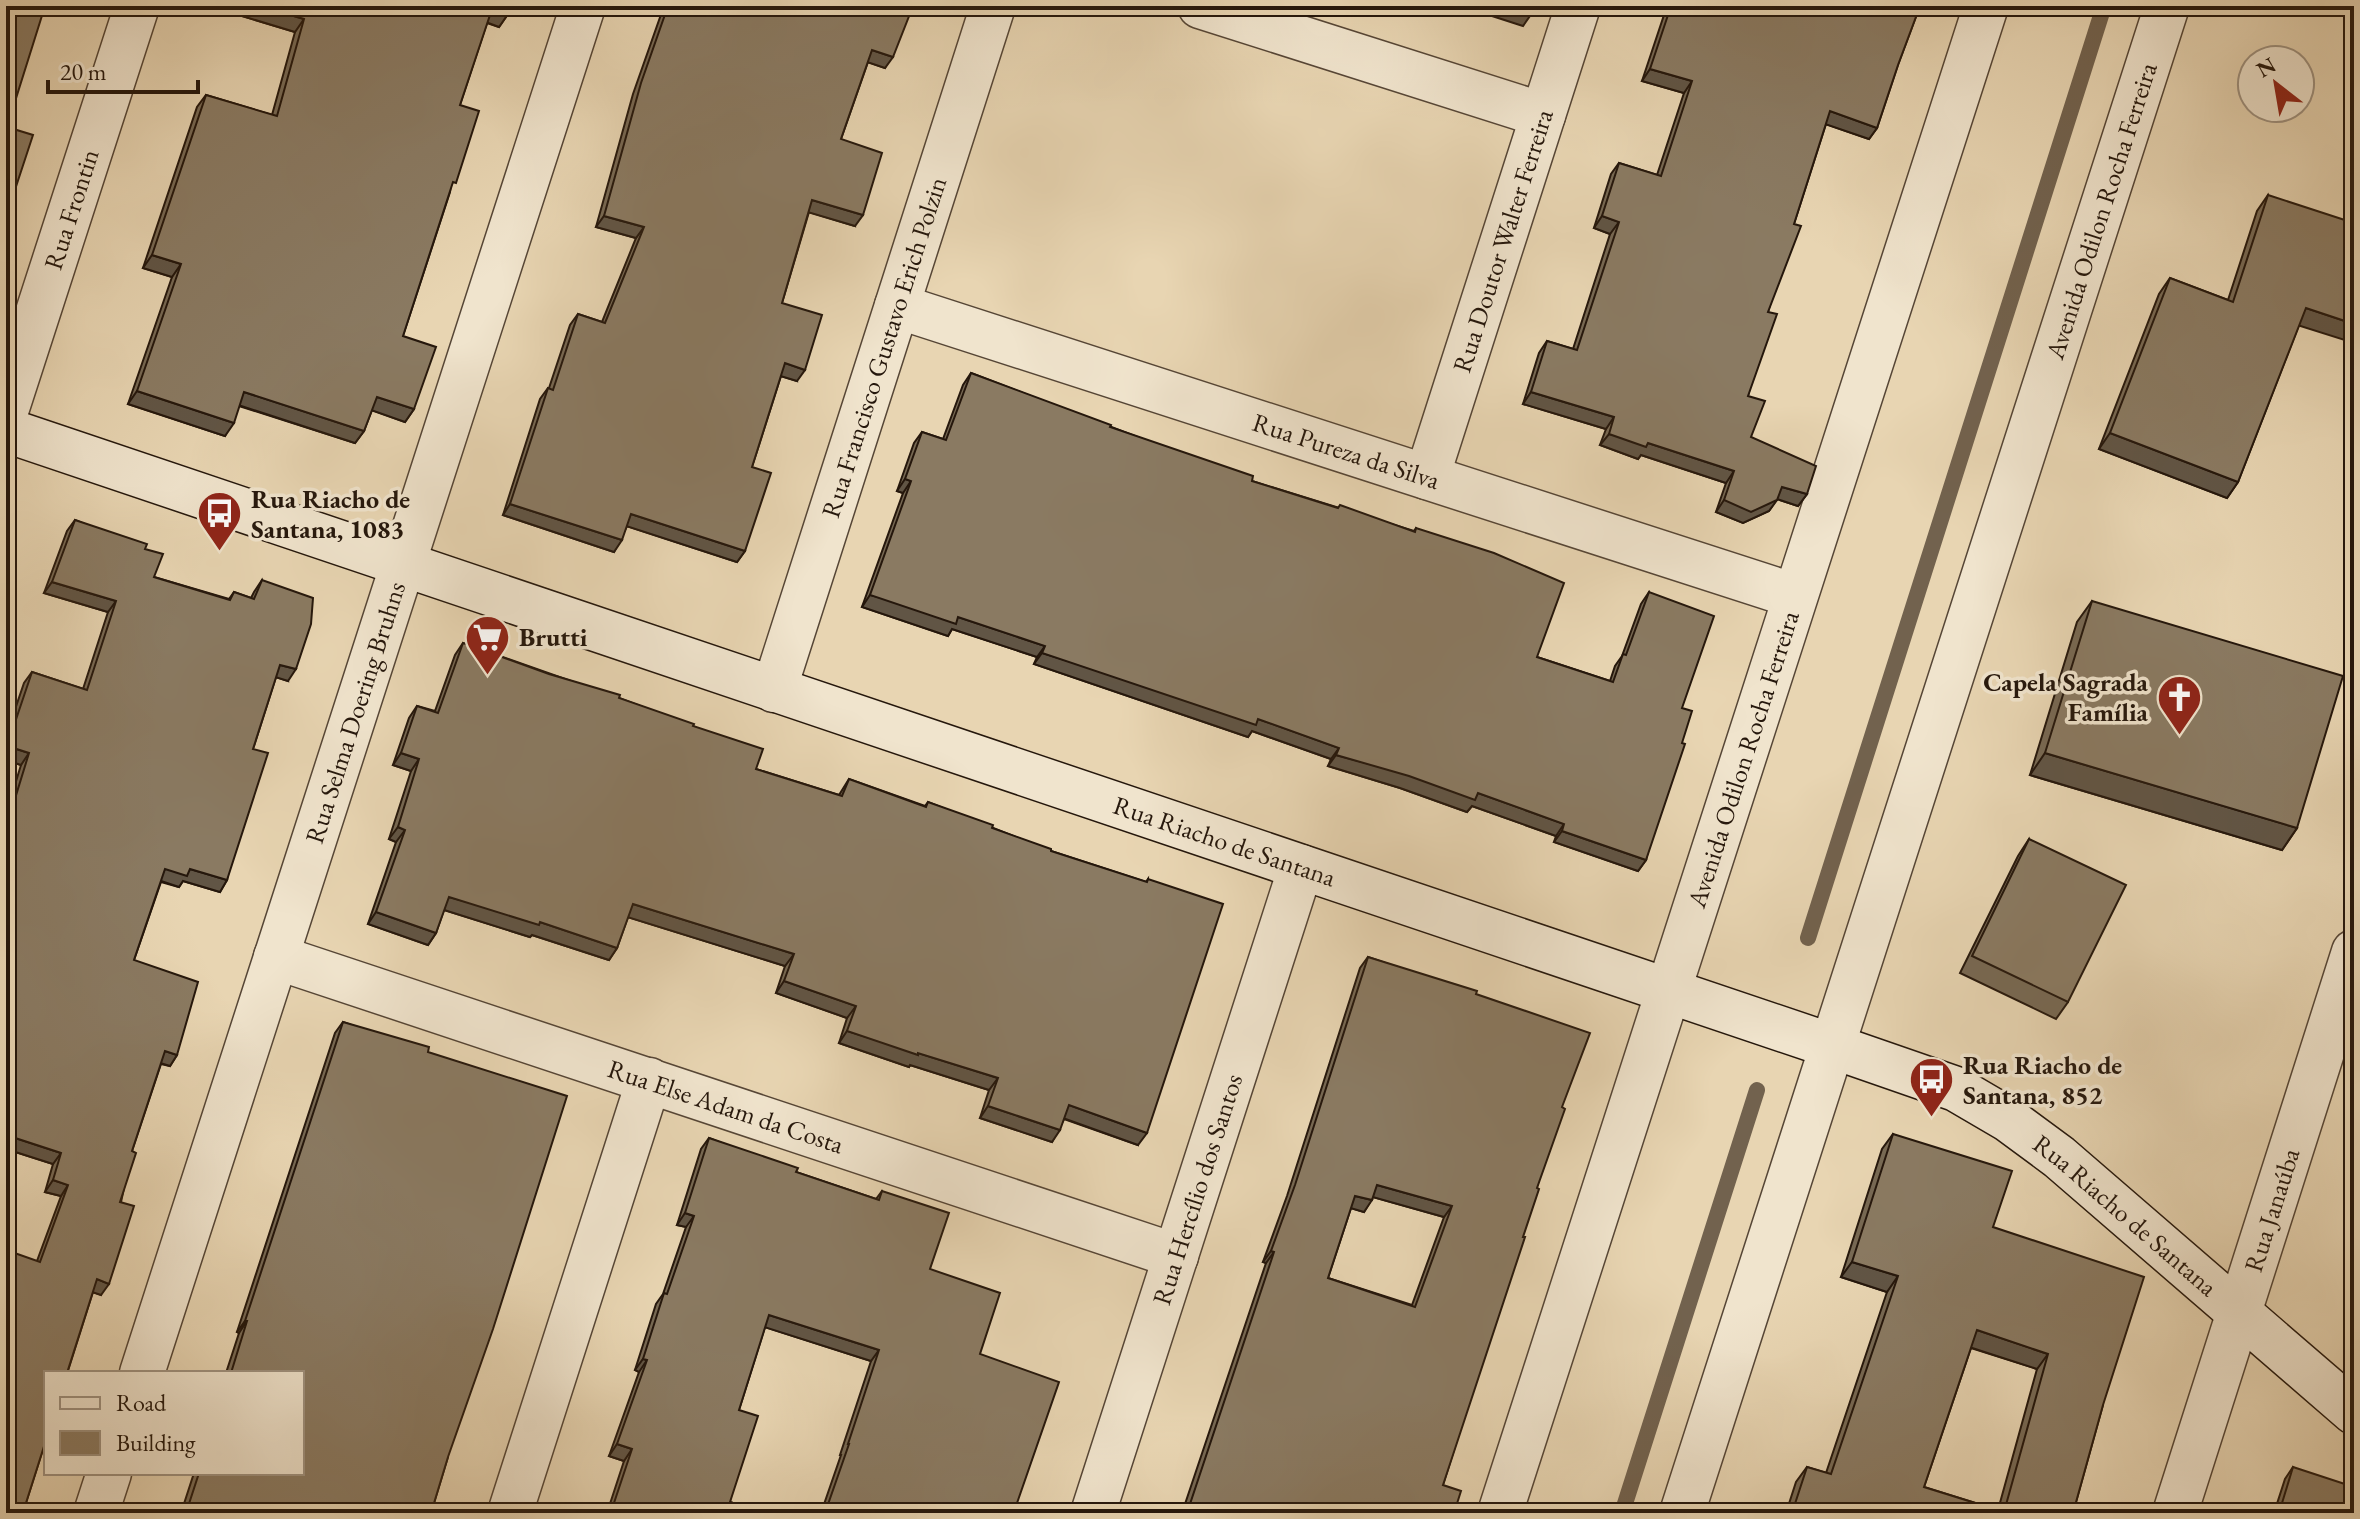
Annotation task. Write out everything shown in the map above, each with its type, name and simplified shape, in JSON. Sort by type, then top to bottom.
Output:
[{"type":"street","name":"Rua Frontin","points":[[6,411],[137,6]]},
{"type":"street","name":"Rua Selma Doering Bruhns","points":[[143,1371],[583,6]]},
{"type":"street","name":"Rua Francisco Gustavo Erich Polzin","points":[[774,690],[993,6]]},
{"type":"street","points":[[1200,6],[1543,115]]},
{"type":"street","name":"Rua Doutor Walter Ferreira","points":[[1427,477],[1578,6]]},
{"type":"street","name":"Avenida Odilon Rocha Ferreira","points":[[1500,1513],[1986,6]]},
{"type":"street","name":"Avenida Odilon Rocha Ferreira","points":[[1682,1513],[2167,6]]},
{"type":"street","name":"Rua Pureza da Silva","points":[[897,306],[1795,596]]},
{"type":"street","name":"Rua Riacho de Santana","points":[[6,430],[1956,1089],[2009,1120],[2059,1157],[2354,1412]]},
{"type":"street","name":"Rua Hercílio dos Santos","points":[[1093,1513],[1301,867]]},
{"type":"street","name":"Rua Janaúba","points":[[2175,1513],[2354,952]]},
{"type":"street","name":"Rua Else Adam da Costa","points":[[276,957],[1176,1256]]},
{"type":"street","points":[[510,1513],[649,1080]]},
{"type":"street","points":[[96,1513],[108,1475]]},
{"type":"building","points":[[6,6],[45,6],[7,127],[33,135],[7,214]]},
{"type":"building","points":[[260,6],[510,6],[508,14],[492,9],[460,105],[479,111],[403,336],[436,347],[414,409],[377,397],[364,431],[244,392],[234,423],[137,391],[181,264],[152,255],[206,95],[277,116],[304,19]]},
{"type":"building","points":[[668,6],[913,6],[893,57],[872,50],[841,139],[882,153],[863,215],[812,200],[782,303],[822,315],[805,370],[785,363],[752,467],[771,473],[745,551],[631,514],[622,540],[510,504],[548,388],[553,390],[578,314],[605,323],[644,227],[604,216],[641,83]]},
{"type":"building","points":[[1511,6],[1535,6],[1532,13]]},
{"type":"building","points":[[1671,6],[1920,6],[1877,128],[1830,111],[1794,224],[1801,226],[1768,312],[1777,314],[1748,396],[1765,401],[1751,437],[1816,466],[1807,494],[1782,487],[1777,500],[1751,512],[1724,500],[1734,471],[1648,443],[1646,447],[1609,434],[1614,417],[1531,392],[1547,341],[1577,350],[1619,222],[1602,216],[1619,163],[1661,176],[1692,81],[1650,69]]},
{"type":"building","points":[[2268,195],[2354,223],[2354,324],[2306,308],[2238,482],[2110,433],[2170,278],[2233,302]]},
{"type":"building","points":[[971,373],[1110,427],[1253,476],[1252,481],[1338,508],[1340,505],[1415,532],[1416,528],[1494,553],[1564,583],[1537,657],[1613,682],[1649,592],[1714,616],[1682,708],[1692,711],[1682,743],[1685,744],[1646,860],[1562,831],[1564,824],[1478,793],[1475,800],[1409,776],[1336,755],[1339,748],[1258,719],[1256,725],[1042,653],[1045,646],[958,617],[956,624],[870,595],[911,481],[905,479],[922,432],[946,440]]},
{"type":"building","points":[[75,520],[147,544],[145,549],[163,554],[154,577],[230,600],[234,592],[254,599],[262,580],[313,598],[311,624],[296,669],[280,665],[253,749],[268,753],[227,880],[190,869],[187,876],[165,869],[134,960],[198,982],[177,1055],[165,1051],[132,1151],[136,1153],[120,1202],[134,1206],[109,1284],[97,1279],[68,1371],[44,1371],[44,1446],[25,1506],[6,1499],[6,1250],[40,1262],[68,1185],[53,1180],[61,1153],[6,1135],[6,828],[29,753],[7,746],[32,672],[87,690],[116,601],[52,582]]},
{"type":"building","name":"Capela Sagrada Família","points":[[2092,601],[2343,676],[2297,828],[2045,753]]},
{"type":"building","points":[[463,643],[620,695],[619,698],[693,726],[763,749],[756,769],[842,796],[849,779],[926,807],[928,802],[993,825],[992,828],[1051,851],[1223,904],[1147,1133],[1069,1105],[1060,1130],[988,1106],[998,1078],[847,1031],[856,1006],[784,981],[794,954],[633,904],[617,948],[540,922],[539,925],[449,897],[436,933],[376,912],[405,830],[398,827],[419,759],[401,753],[417,706],[438,713]]},
{"type":"building","points":[[2029,839],[2126,885],[2068,1002],[1972,956]]},
{"type":"building","points":[[1368,957],[1477,991],[1476,994],[1590,1033],[1562,1107],[1565,1109],[1537,1188],[1525,1237],[1443,1485],[1461,1491],[1454,1513],[1187,1513]],"holes":[[[1377,1185],[1452,1206],[1415,1307],[1328,1278],[1355,1196],[1372,1200]]]},
{"type":"building","points":[[343,1022],[429,1047],[428,1052],[567,1096],[431,1513],[186,1513],[198,1475],[304,1475],[304,1371],[232,1371],[245,1321]]},
{"type":"building","points":[[1893,1134],[2012,1171],[1993,1227],[2144,1277],[2073,1513],[2044,1510],[2043,1513],[1792,1513],[1807,1467],[1831,1474],[1898,1276],[1852,1262]],"holes":[[[1977,1330],[2048,1354],[2004,1512],[1924,1487]]]},
{"type":"building","points":[[709,1138],[879,1200],[882,1191],[949,1213],[930,1269],[1000,1293],[980,1354],[1059,1382],[1016,1506],[1027,1510],[1026,1513],[825,1513],[879,1350],[769,1315],[739,1410],[758,1416],[730,1502],[764,1513],[613,1513],[632,1449],[617,1444],[647,1360],[643,1359],[664,1293],[667,1294],[694,1216],[685,1213]]},
{"type":"building","points":[[2293,1467],[2354,1487],[2354,1513],[2279,1513]]},
{"type":"waterway","points":[[1808,938],[2104,6]]},
{"type":"waterway","points":[[1622,1513],[1757,1090]]},
{"type":"place","name":"Rua Riacho de Santana, 1083","points":[[220,553]]},
{"type":"place","name":"Brutti","points":[[488,676]]},
{"type":"place","name":"Capela Sagrada Família","points":[[2179,736]]},
{"type":"place","name":"Rua Riacho de Santana, 852","points":[[1932,1119]]}]
